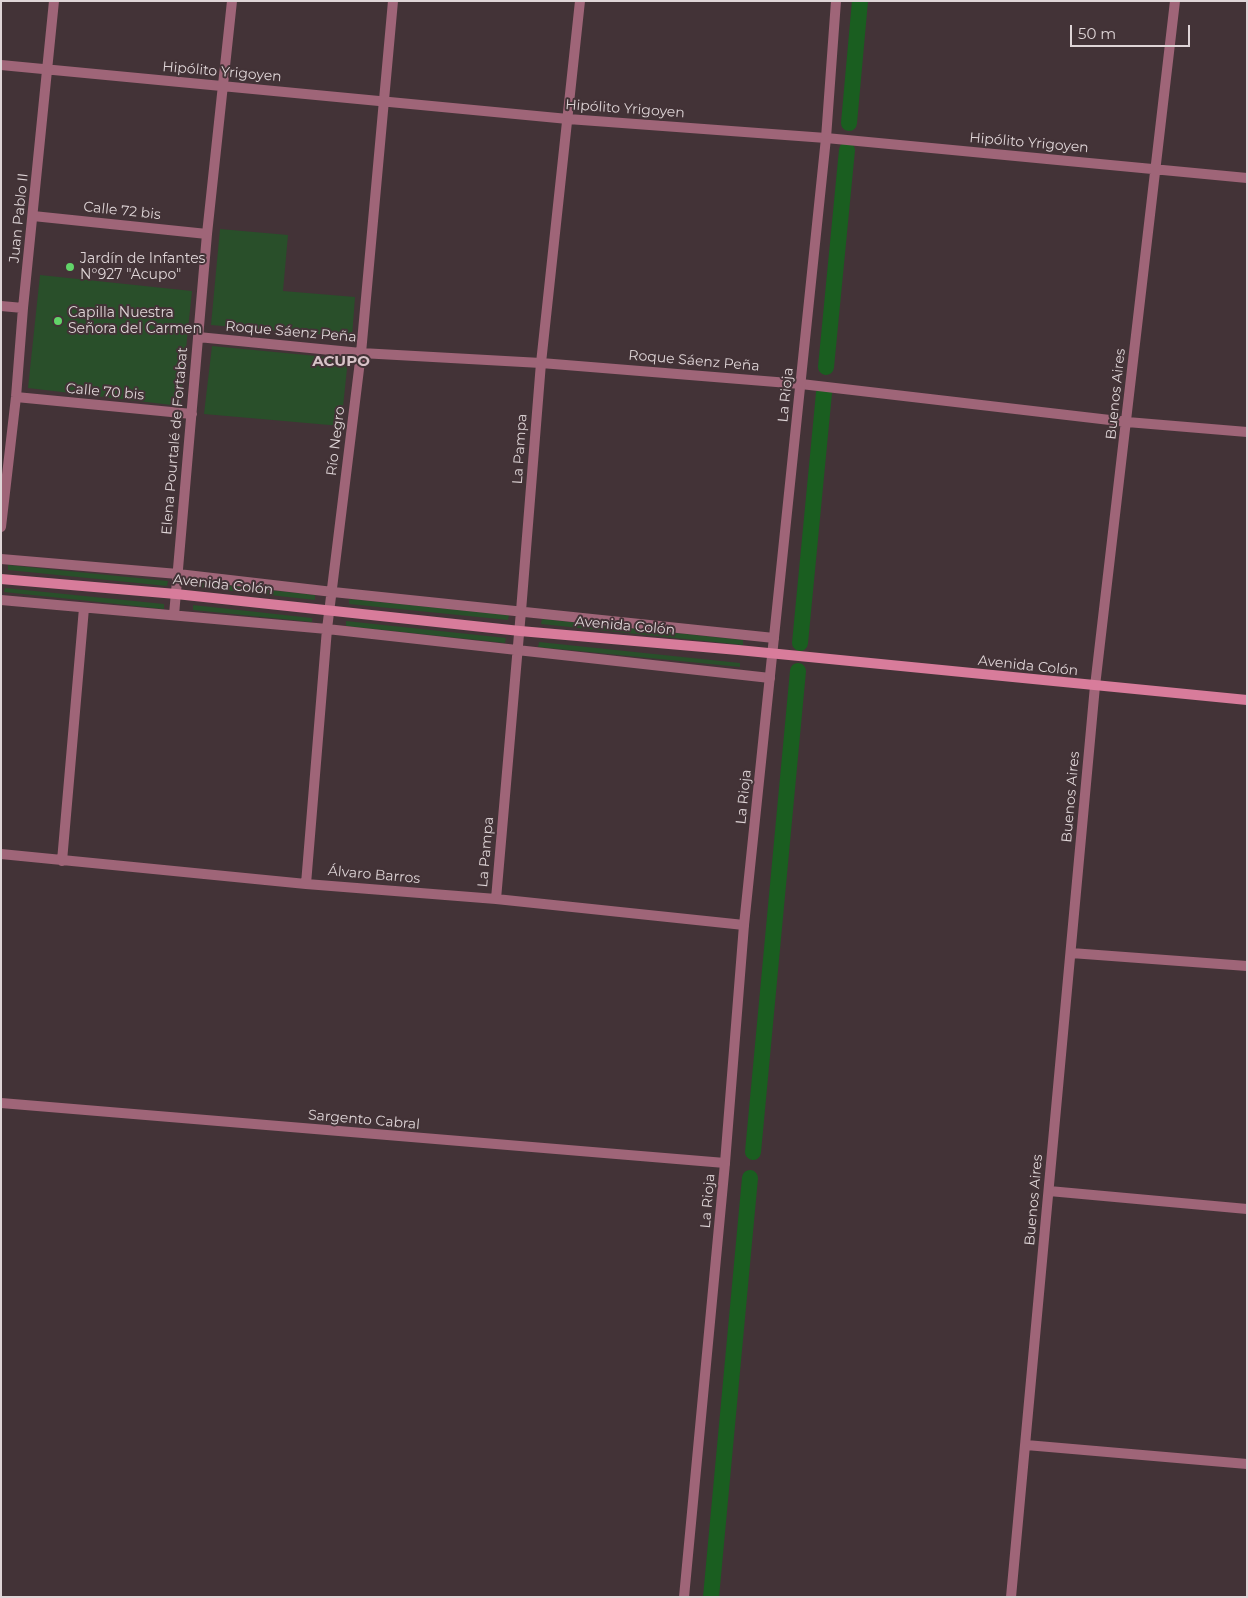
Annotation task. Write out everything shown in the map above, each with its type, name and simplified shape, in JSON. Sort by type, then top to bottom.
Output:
[{"type":"main road","name":"Avenida Colón","points":[[1,579],[176,594],[520,630],[1247,700]]},
{"type":"street","name":"Juan Pablo II","points":[[1,527],[16,397],[23,308],[54,1]]},
{"type":"street","name":"Elena Pourtalé de Fortabat","points":[[174,615],[207,234],[232,1]]},
{"type":"street","name":"Río Negro","points":[[306,884],[327,629],[333,592],[360,353],[393,1]]},
{"type":"street","name":"La Pampa","points":[[496,899],[522,611],[541,363],[580,1]]},
{"type":"street","name":"La Rioja","points":[[684,1597],[725,1163],[744,925],[826,138],[836,1]]},
{"type":"street","name":"Buenos Aires","points":[[1011,1597],[1095,686],[1175,1]]},
{"type":"street","name":"Hipólito Yrigoyen","points":[[1,65],[568,119],[826,138],[1247,178]]},
{"type":"street","name":"Calle 72 bis","points":[[33,216],[207,234]]},
{"type":"street","points":[[1,306],[23,308]]},
{"type":"street","name":"Roque Sáenz Peña","points":[[198,338],[360,353],[541,363],[801,384],[1127,422],[1247,432]]},
{"type":"street","name":"Calle 70 bis","points":[[16,397],[192,414]]},
{"type":"street","name":"Avenida Colón","points":[[1,559],[178,574],[774,638]]},
{"type":"street","points":[[1,600],[327,629],[770,678]]},
{"type":"street","points":[[62,860],[84,608]]},
{"type":"street","name":"Álvaro Barros","points":[[1,854],[306,884],[496,899],[744,925]]},
{"type":"street","points":[[1071,953],[1247,966]]},
{"type":"street","name":"Sargento Cabral","points":[[1,1104],[725,1163]]},
{"type":"street","points":[[1049,1191],[1247,1209]]},
{"type":"street","points":[[1026,1445],[1247,1464]]},
{"type":"green space","points":[[220,229],[288,235],[283,291],[355,297],[352,337],[211,325]]},
{"type":"green space","points":[[40,275],[192,291],[180,406],[28,388]]},
{"type":"green space","points":[[212,346],[348,359],[341,426],[204,414]]},
{"type":"green space","points":[[8,565],[168,581],[167,586],[8,570]]},
{"type":"green space","points":[[196,582],[315,595],[315,600],[196,587]]},
{"type":"green space","points":[[5,588],[164,604],[164,609],[4,592]]},
{"type":"green space","points":[[349,599],[509,615],[508,620],[349,604]]},
{"type":"green space","points":[[193,605],[312,618],[312,622],[193,610]]},
{"type":"green space","points":[[542,619],[743,640],[743,645],[541,624]]},
{"type":"green space","points":[[346,621],[506,638],[505,643],[346,626]]},
{"type":"green space","points":[[539,642],[740,663],[740,667],[538,647]]},
{"type":"waterway","points":[[849,123],[860,1]]},
{"type":"waterway","points":[[826,367],[847,150]]},
{"type":"waterway","points":[[800,643],[824,393]]},
{"type":"waterway","points":[[753,1152],[798,671]]},
{"type":"waterway","points":[[711,1597],[750,1178]]},
{"type":"place","name":"Jardín de Infantes N°927 \"Acupo\"","points":[[70,267]]},
{"type":"place","name":"Capilla Nuestra Señora del Carmen","points":[[58,321]]},
{"type":"district","name":"ACUPO","points":[[341,362]]}]
